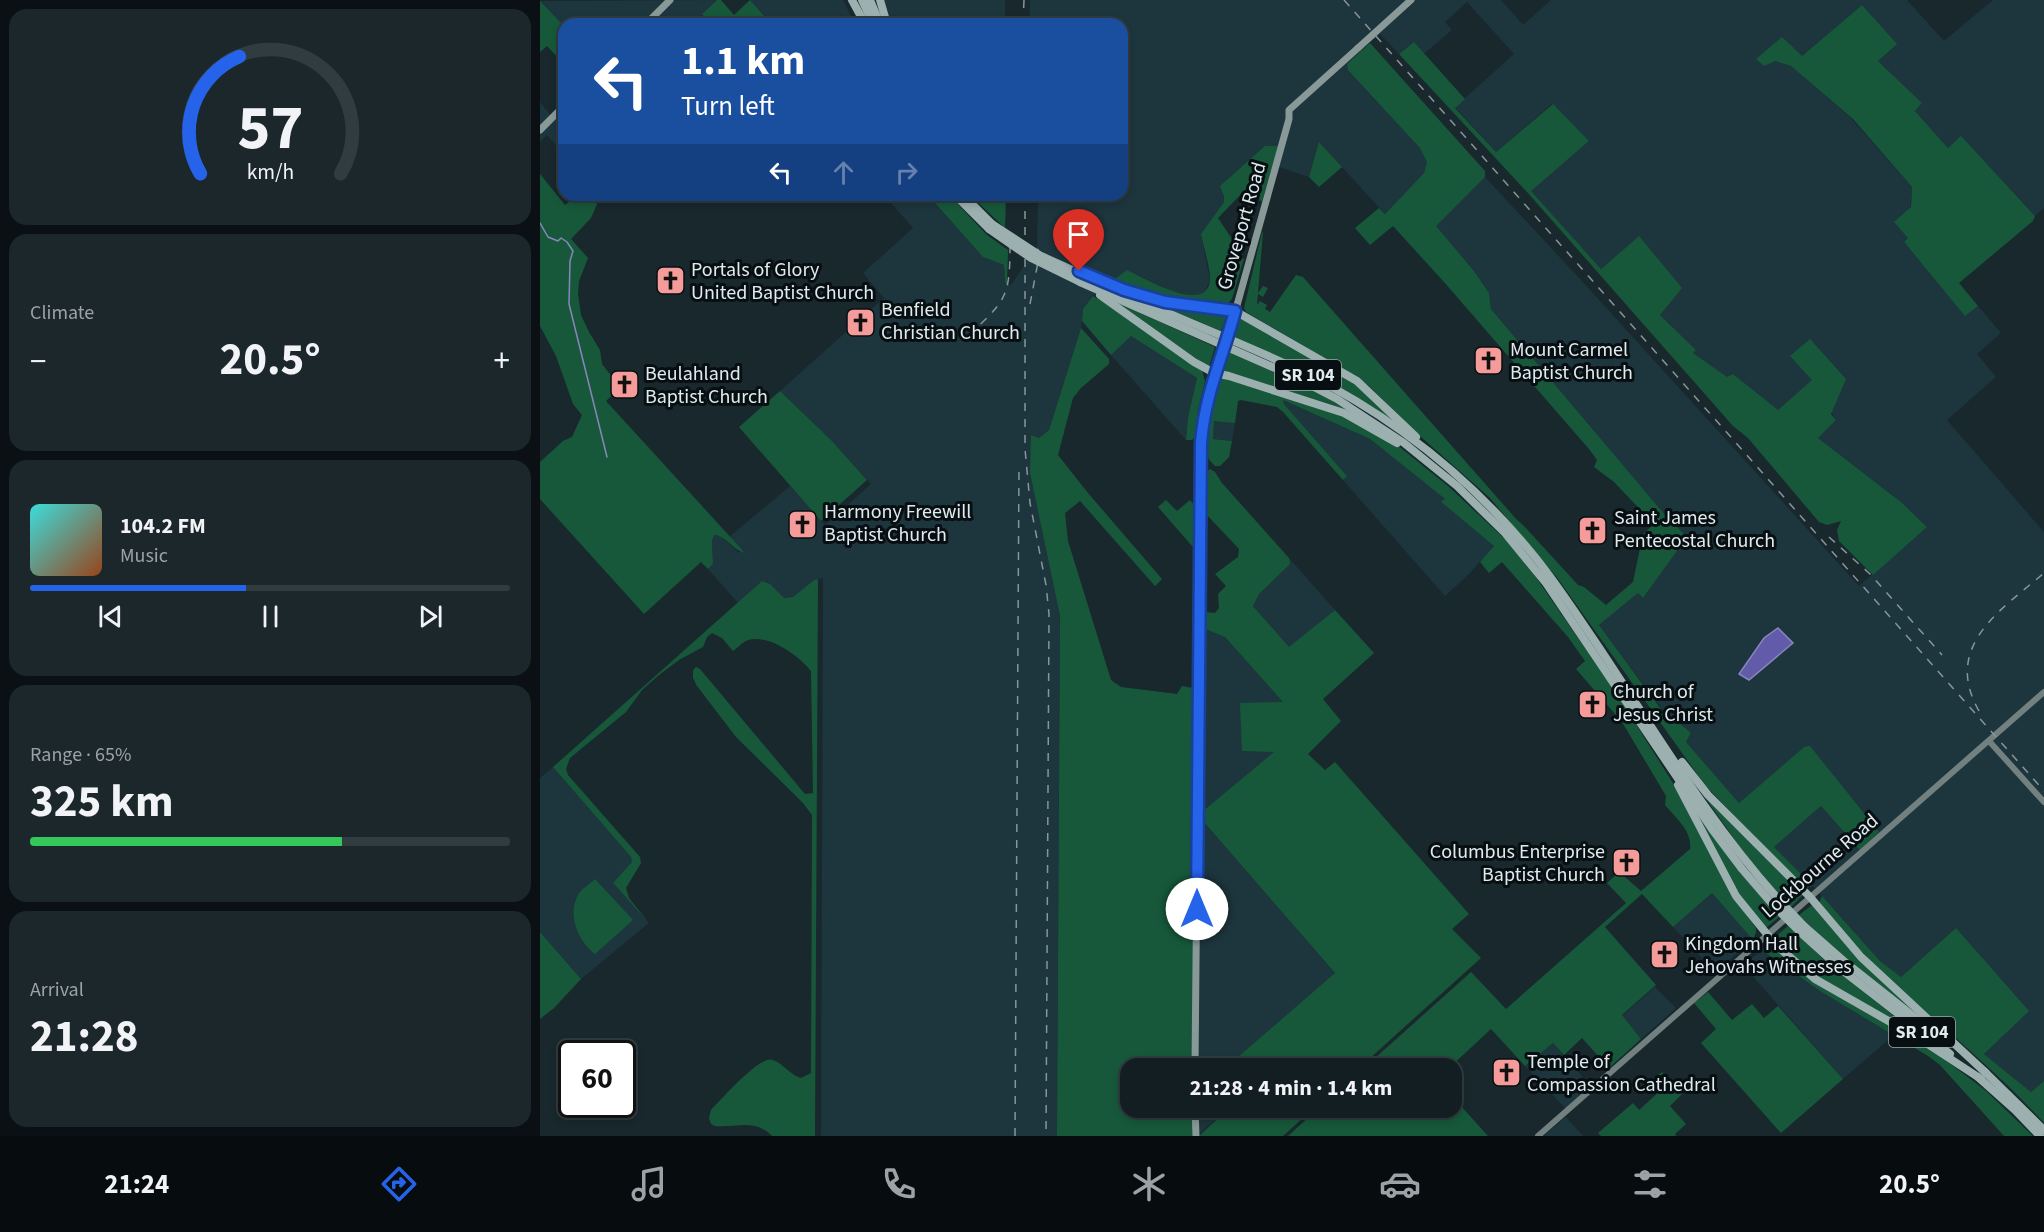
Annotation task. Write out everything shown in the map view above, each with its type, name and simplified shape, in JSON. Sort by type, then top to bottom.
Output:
[{"type":"highway","points":[[852,0],[862,18]]},
{"type":"highway","points":[[862,0],[870,18]]},
{"type":"highway","points":[[870,0],[878,18]]},
{"type":"highway","points":[[880,0],[885,18]]},
{"type":"highway","name":"SR 104","points":[[962,201],[1031,258],[1080,282],[1317,379],[1384,419],[1474,490],[1529,549],[1561,591],[1730,841],[1776,903]]},
{"type":"highway","name":"SR 104","points":[[968,201],[991,227],[1026,248],[1118,296],[1295,377],[1361,413],[1410,447],[1473,500],[1531,564],[1562,606],[1724,846],[1802,930],[1984,1076],[2044,1130]]},
{"type":"highway","points":[[1118,296],[1234,315],[1358,381],[1422,443],[1426,450]]},
{"type":"highway","points":[[1118,296],[1194,362],[1214,373],[1229,375],[1328,406],[1352,416],[1394,442],[1410,447]]},
{"type":"highway","points":[[1660,738],[1708,795],[1810,897],[1861,957],[1984,1076]]},
{"type":"highway","points":[[1673,770],[1677,783],[1736,896],[1767,935],[1790,959],[1815,979],[1984,1076]]},
{"type":"highway","name":"SR 104","points":[[1984,1076],[2040,1136]]},
{"type":"main road","points":[[652,18],[670,0]]},
{"type":"main road","name":"Groveport Road","points":[[1195,1058],[1202,427],[1214,373],[1234,315],[1289,119],[1289,110],[1411,0]]},
{"type":"main road","points":[[540,130],[558,112]]},
{"type":"main road","name":"Lockbourne Road","points":[[1538,1136],[2044,693]]},
{"type":"main road","points":[[1989,741],[2044,802]]},
{"type":"main road","points":[[1196,1118],[1196,1136]]},
{"type":"shaded area","points":[[717,0],[702,14],[705,18],[558,20],[540,1]]},
{"type":"shaded area","points":[[749,0],[843,0],[852,18],[766,18]]},
{"type":"shaded area","points":[[883,0],[1005,0],[1005,18],[889,18]]},
{"type":"shaded area","points":[[1030,0],[1501,0],[1523,25],[1551,0],[1907,0],[1944,41],[1993,0],[2044,0],[2044,208],[2035,216],[1961,137],[1948,148],[1915,111],[1922,103],[1878,61],[1896,44],[1862,5],[1802,56],[1775,61],[1791,66],[1850,117],[1912,187],[1908,238],[1904,242],[1965,315],[1978,306],[2001,333],[1977,354],[1996,377],[1947,420],[2044,532],[2044,1081],[2031,1092],[1984,1054],[2028,1011],[1955,929],[1901,977],[1880,961],[1813,886],[1774,847],[1821,806],[1860,849],[1810,747],[1804,747],[1739,803],[1686,742],[1691,734],[1670,720],[1599,625],[1638,593],[1643,598],[1687,537],[1666,516],[1491,309],[1489,293],[1474,271],[1435,226],[1485,177],[1859,586],[1927,527],[1901,502],[1818,438],[1836,420],[1813,380],[1778,411],[1733,374],[1727,378],[1693,353],[1696,350],[1660,315],[1638,237],[1601,269],[1530,191],[1589,141],[1552,104],[1496,152],[1455,107],[1514,54],[1467,2],[1445,22],[1452,30],[1424,54],[1414,42],[1399,54],[1380,34],[1347,64],[1421,148],[1427,162],[1424,173],[1385,214],[1320,143],[1309,177],[1273,165],[1225,196],[1224,202],[1201,235],[1210,280],[1205,292],[1199,296],[1193,296],[1171,291],[1127,270],[1093,296],[1083,309],[1081,328],[1049,430],[1039,438],[1032,435],[1030,473],[1060,616],[1057,1136],[821,1136],[823,578],[814,580],[793,597],[783,598],[770,584],[762,581],[738,603],[708,569],[713,564],[712,541],[714,535],[721,536],[738,552],[744,552],[729,537],[790,486],[825,525],[871,484],[831,440],[780,391],[884,298],[863,273],[913,228],[889,201],[933,201],[983,257],[1004,265],[1005,283],[1011,285],[1037,246],[1038,201],[1128,201],[1128,18],[1030,18]]},
{"type":"shaded area","points":[[540,102],[552,117],[558,114],[558,147],[547,135],[540,142]]},
{"type":"shaded area","points":[[1131,336],[1197,378],[1188,417],[1186,440],[1111,355]]},
{"type":"shaded area","points":[[1283,400],[1370,439],[1445,499],[1442,503],[1494,546],[1445,596],[1343,480],[1347,476],[1284,404]]},
{"type":"shaded area","points":[[1214,420],[1235,423],[1232,441],[1213,439]]},
{"type":"shaded area","points":[[1289,558],[1335,610],[1289,648],[1253,606],[1259,594],[1289,564]]},
{"type":"shaded area","points":[[1196,628],[1205,629],[1225,637],[1283,702],[1275,752],[1203,811],[1203,821],[1335,973],[1237,1058],[1193,1058],[1193,688]]},
{"type":"shaded area","points":[[1778,628],[1793,643],[1749,680],[1739,674],[1764,638]]},
{"type":"shaded area","points":[[553,767],[631,857],[633,862],[613,883],[649,923],[581,979],[540,932],[540,778]]},
{"type":"shaded area","points":[[1712,893],[1753,940],[1715,972],[1673,927]]},
{"type":"shaded area","points":[[1762,950],[1820,991],[1894,1035],[1843,1079],[1743,965]]},
{"type":"shaded area","points":[[1655,987],[1676,1008],[1641,1039],[1622,1016]]},
{"type":"shaded area","points":[[1553,1043],[1592,1088],[1567,1110],[1525,1066]]},
{"type":"shaded area","points":[[1566,1117],[1583,1136],[1544,1136],[1553,1128]]},
{"type":"shaded area","points":[[1195,1118],[1217,1118],[1199,1134]]},
{"type":"green space","points":[[717,0],[721,0],[734,15],[750,0],[766,18],[705,18],[702,14]]},
{"type":"green space","points":[[540,1],[558,20],[558,58],[547,46],[540,52]]},
{"type":"green space","points":[[1862,5],[1897,44],[1878,61],[1922,103],[1915,111],[1948,148],[1961,136],[2035,216],[2033,221],[1959,283],[1978,306],[1965,316],[1904,242],[1908,238],[1894,222],[1911,207],[1912,187],[1853,119],[1791,66],[1775,61],[1764,66],[1756,59],[1782,37],[1802,56]]},
{"type":"green space","points":[[1414,42],[1465,99],[1455,108],[1496,152],[1553,104],[1589,141],[1531,191],[1601,269],[1639,236],[1682,288],[1660,315],[1696,350],[1693,353],[1727,377],[1733,374],[1778,410],[1812,380],[1790,356],[1810,339],[1846,379],[1831,414],[1836,420],[1818,438],[1901,502],[1927,527],[1873,575],[1839,541],[1837,530],[1841,521],[1827,525],[1819,522],[1748,438],[1733,426],[1527,192],[1399,54]]},
{"type":"green space","points":[[1370,43],[1485,171],[1485,177],[1436,226],[1474,271],[1489,293],[1491,309],[1666,516],[1687,537],[1643,598],[1638,593],[1599,625],[1669,720],[1673,718],[1691,733],[1686,742],[1739,803],[1804,747],[1810,746],[1879,832],[1860,850],[1821,806],[1774,847],[1813,886],[1805,888],[1800,885],[1705,785],[1558,579],[1490,498],[1412,429],[1369,386],[1246,312],[1244,308],[1263,232],[1258,293],[1263,286],[1268,288],[1263,297],[1258,294],[1257,305],[1260,301],[1267,305],[1265,309],[1270,312],[1296,275],[1303,277],[1517,520],[1578,585],[1584,587],[1606,605],[1633,582],[1643,534],[1654,524],[1614,482],[1594,467],[1597,460],[1589,449],[1393,226],[1370,245],[1355,228],[1379,208],[1385,214],[1424,173],[1427,162],[1420,148],[1348,70],[1347,64]]},
{"type":"green space","points":[[1319,142],[1342,167],[1319,187],[1309,177]]},
{"type":"green space","points":[[1265,146],[1278,146],[1262,202],[1247,188],[1218,218],[1234,242],[1230,246],[1239,257],[1244,259],[1232,299],[1225,307],[1168,298],[1112,281],[1127,270],[1160,286],[1187,295],[1198,295],[1206,290],[1210,276],[1201,234],[1224,202],[1220,186]]},
{"type":"green space","points":[[540,174],[558,196],[558,201],[562,201],[565,205],[570,201],[595,201],[597,204],[591,218],[571,239],[588,258],[579,281],[581,315],[600,350],[602,364],[620,387],[606,401],[745,553],[714,535],[713,564],[708,569],[701,562],[644,614],[540,499],[540,462],[563,441],[572,437],[582,415],[573,404],[556,356],[540,326]]},
{"type":"green space","points":[[933,201],[955,201],[987,235],[1008,250],[1007,284],[1005,283],[1004,265],[983,257]]},
{"type":"green space","points":[[976,201],[1006,201],[1005,228]]},
{"type":"green space","points":[[1093,296],[1123,313],[1202,370],[1205,381],[1195,437],[1192,440],[1186,440],[1188,417],[1197,378],[1131,336],[1111,355],[1082,321],[1083,309]]},
{"type":"green space","points":[[1152,300],[1227,314],[1221,331],[1152,302]]},
{"type":"green space","points":[[1117,304],[1215,347],[1209,367]]},
{"type":"green space","points":[[1240,317],[1354,381],[1397,424],[1317,377],[1233,337]]},
{"type":"green space","points":[[1081,328],[1109,359],[1109,364],[1073,398],[1058,455],[1162,579],[1155,586],[1080,501],[1065,513],[1068,541],[1111,680],[1121,687],[1177,694],[1182,686],[1193,688],[1193,1058],[1120,1058],[1120,1118],[1193,1118],[1193,1136],[1057,1136],[1060,616],[1030,473],[1031,435],[1039,438],[1049,430]]},
{"type":"green space","points":[[1228,351],[1316,392],[1360,417],[1333,405],[1222,370]]},
{"type":"green space","points":[[1228,377],[1343,415],[1372,430],[1401,448],[1448,486],[1507,541],[1535,576],[1618,696],[1678,791],[1732,895],[1756,928],[1753,940],[1712,893],[1673,927],[1642,894],[1605,927],[1656,985],[1622,1015],[1641,1039],[1609,1068],[1582,1038],[1564,1055],[1553,1043],[1525,1066],[1491,1029],[1460,1058],[1375,1058],[1471,972],[1506,1009],[1626,903],[1607,883],[1619,872],[1641,891],[1690,849],[1689,837],[1665,805],[1666,796],[1622,722],[1576,669],[1585,661],[1568,637],[1502,562],[1489,573],[1480,562],[1494,546],[1441,502],[1445,499],[1370,439],[1283,400],[1284,404],[1347,476],[1343,480],[1277,407],[1241,400],[1238,401],[1235,423],[1214,421],[1213,439],[1232,441],[1229,457],[1220,466],[1215,466],[1208,456],[1206,438],[1214,394],[1220,379]]},
{"type":"green space","points":[[780,391],[831,440],[867,480],[821,521],[739,427]]},
{"type":"green space","points":[[1210,469],[1215,472],[1222,483],[1289,558],[1290,564],[1259,594],[1253,606],[1289,647],[1335,610],[1374,653],[1323,699],[1341,721],[1308,754],[1325,770],[1335,762],[1469,914],[1452,929],[1481,958],[1370,1058],[1237,1058],[1335,973],[1203,821],[1203,811],[1274,752],[1242,751],[1240,703],[1283,702],[1225,637],[1205,629],[1205,612],[1215,613],[1219,608],[1218,594],[1226,586],[1215,574],[1238,557],[1239,549],[1205,513],[1205,473]]},
{"type":"green space","points":[[1166,500],[1177,511],[1190,500],[1196,507],[1196,546],[1192,546],[1158,507]]},
{"type":"green space","points":[[818,579],[815,1136],[772,1136],[765,1130],[752,1125],[715,1126],[711,1124],[709,1118],[711,1110],[732,1088],[767,1060],[777,1062],[801,1078],[811,1073],[812,815],[803,803],[736,737],[697,686],[693,678],[693,670],[696,667],[700,669],[805,794],[813,793],[811,671],[799,659],[774,643],[765,640],[748,640],[733,651],[722,638],[712,633],[707,637],[703,647],[679,660],[659,675],[642,690],[626,712],[570,758],[566,769],[568,775],[640,857],[641,863],[626,888],[629,898],[649,923],[613,883],[632,862],[631,857],[553,767],[762,581],[770,584],[784,598],[793,597]]},
{"type":"green space","points":[[1696,785],[1803,895],[1791,907],[1750,861]]},
{"type":"green space","points":[[1698,815],[1735,867],[1779,917],[1766,928],[1740,898]]},
{"type":"green space","points":[[595,879],[633,920],[595,954],[579,935],[574,911],[579,893]]},
{"type":"green space","points":[[1822,896],[1880,961],[1901,977],[1956,928],[2029,1011],[1984,1054],[2031,1092],[2044,1081],[2044,1123],[2017,1095],[1872,962],[1819,903]]},
{"type":"green space","points":[[1812,905],[1846,945],[1918,1015],[1830,946],[1799,915]]},
{"type":"green space","points":[[1788,926],[1833,968],[1918,1035],[1810,973],[1774,938]]},
{"type":"green space","points":[[540,932],[581,979],[554,1008],[540,1019]]},
{"type":"green space","points":[[1768,947],[1777,949],[1797,970],[1828,991],[1928,1047],[1985,1090],[2033,1136],[2004,1136],[1940,1065],[1820,991],[1762,950]]},
{"type":"green space","points":[[1708,992],[1732,1020],[1752,1004],[1764,1018],[1778,1006],[1843,1079],[1781,1133],[1701,1043],[1716,1029],[1694,1003]]},
{"type":"green space","points":[[1662,1072],[1682,1094],[1670,1106],[1686,1124],[1675,1134],[1676,1136],[1601,1136],[1598,1133],[1633,1103],[1639,1110],[1660,1091],[1652,1080]]},
{"type":"green space","points":[[1462,1107],[1488,1136],[1288,1136],[1308,1118],[1462,1118]]},
{"type":"green space","points":[[1218,1118],[1303,1118],[1283,1136],[1199,1136]]},
{"type":"waterway","points":[[540,223],[548,237],[558,241],[561,238],[573,251],[570,261],[569,304],[607,457]]},
{"type":"railway","points":[[1023,18],[1024,0]]},
{"type":"railway","points":[[1344,0],[2044,791]]},
{"type":"railway","points":[[1025,201],[1025,449],[1030,503],[1046,585],[1049,614],[1046,1136]]},
{"type":"railway","points":[[1030,304],[1038,262],[1038,246]]},
{"type":"railway","points":[[969,335],[991,314],[1003,297],[1009,277],[1010,247]]},
{"type":"railway","points":[[1015,1136],[1019,464]]},
{"type":"railway","points":[[1829,537],[1870,574],[1942,655]]},
{"type":"railway","points":[[1979,711],[1969,688],[1968,667],[1972,649],[1995,616],[2044,573]]},
{"type":"place","name":"Portals of Glory United Baptist Church","points":[[670,281]]},
{"type":"place","name":"Benfield Christian Church","points":[[860,322]]},
{"type":"place","name":"Mount Carmel Baptist Church","points":[[1489,361]]},
{"type":"place","name":"Beulahland Baptist Church","points":[[624,385]]},
{"type":"place","name":"Harmony Freewill Baptist Church","points":[[803,524]]},
{"type":"place","name":"Saint James Pentecostal Church","points":[[1593,530]]},
{"type":"place","name":"Church of Jesus Christ","points":[[1592,704]]},
{"type":"place","name":"Columbus Enterprise Baptist Church","points":[[1626,863]]},
{"type":"place","name":"Kingdom Hall Jehovahs Witnesses","points":[[1664,955]]},
{"type":"place","name":"Temple of Compassion Cathedral","points":[[1506,1073]]},
{"type":"route","points":[[1079,271],[1124,290],[1165,302],[1235,311],[1214,373],[1202,427],[1197,909]]}]
